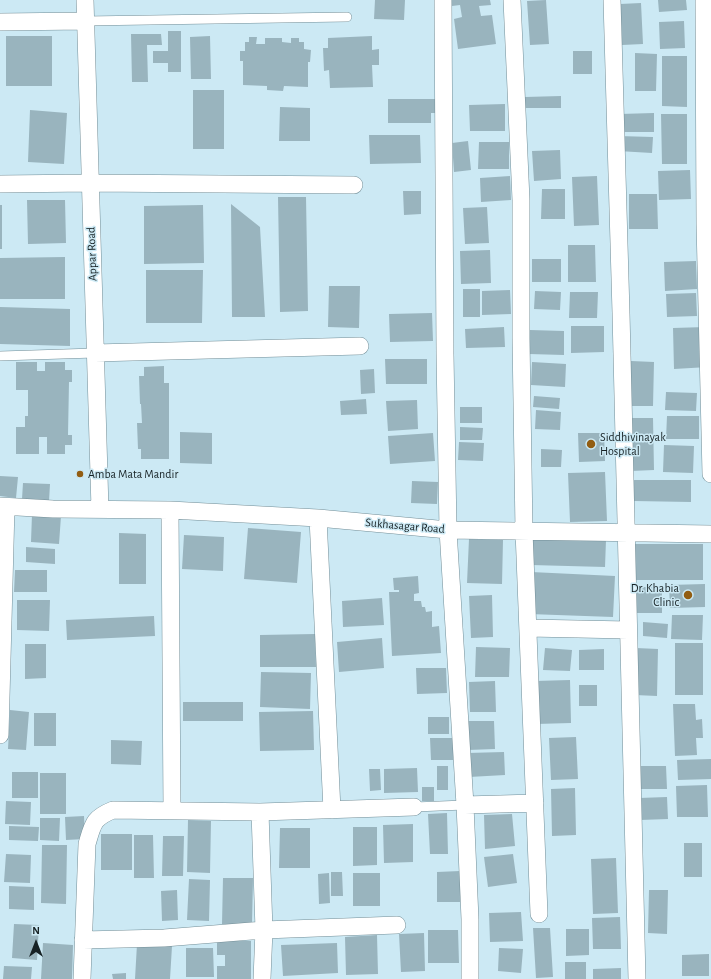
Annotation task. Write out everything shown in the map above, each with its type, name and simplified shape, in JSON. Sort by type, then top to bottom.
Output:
[{"type":"street","name":"Appar Road","points":[[85,0],[100,509]]},
{"type":"street","points":[[443,0],[445,346],[448,530],[465,804],[470,919],[470,979]]},
{"type":"street","points":[[512,0],[521,200],[521,338],[524,531],[539,914]]},
{"type":"street","points":[[612,0],[637,979]]},
{"type":"street","points":[[704,0],[705,224],[711,474]]},
{"type":"street","points":[[0,22],[85,21]]},
{"type":"street","points":[[0,184],[90,183],[354,185]]},
{"type":"street","points":[[95,353],[360,346]]},
{"type":"street","points":[[0,735],[3,507]]},
{"type":"street","name":"Sukhasagar Road","points":[[3,507],[170,510],[318,518],[448,530],[711,534]]},
{"type":"street","points":[[170,510],[172,811]]},
{"type":"street","points":[[318,518],[332,810]]},
{"type":"street","points":[[528,628],[628,630]]},
{"type":"street","points":[[465,804],[535,803]]},
{"type":"street","points":[[82,979],[87,844],[92,827],[100,816],[113,810],[260,812],[414,807]]},
{"type":"street","points":[[260,812],[264,930],[262,979]]},
{"type":"street","points":[[83,940],[164,938],[264,930],[397,926]]},
{"type":"lane","points":[[85,21],[347,18]]},
{"type":"lane","points":[[0,356],[95,353]]},
{"type":"lane","points":[[414,807],[465,804]]},
{"type":"building","points":[[375,0],[405,0],[404,20],[374,19]]},
{"type":"building","points":[[451,0],[490,0],[491,5],[479,6],[481,16],[492,15],[496,44],[458,49],[454,19],[462,17],[460,5],[452,6]]},
{"type":"building","points":[[546,0],[549,44],[530,45],[527,1]]},
{"type":"building","points":[[658,0],[686,0],[687,10],[659,12]]},
{"type":"building","points":[[641,3],[643,44],[622,45],[620,4]]},
{"type":"building","points":[[684,21],[685,48],[660,49],[659,22]]},
{"type":"building","points":[[168,31],[181,31],[181,72],[168,72],[168,63],[153,63],[153,51],[168,51]]},
{"type":"building","points":[[131,34],[161,34],[162,45],[147,45],[148,82],[132,82]]},
{"type":"building","points":[[6,36],[52,36],[52,86],[6,86]]},
{"type":"building","points":[[210,36],[211,79],[191,79],[190,37]]},
{"type":"building","points":[[372,36],[372,50],[379,49],[379,65],[372,65],[373,87],[330,88],[329,70],[324,71],[323,48],[328,48],[328,38]]},
{"type":"building","points":[[249,37],[257,37],[256,44],[265,44],[265,38],[282,38],[282,42],[291,43],[291,38],[299,38],[299,42],[304,42],[304,49],[311,50],[310,62],[308,62],[308,87],[284,86],[283,91],[267,90],[267,86],[243,85],[243,61],[240,61],[240,51],[245,51],[245,42],[249,42]]},
{"type":"building","points":[[573,51],[592,51],[592,74],[573,74]]},
{"type":"building","points":[[635,53],[657,54],[656,91],[635,91]]},
{"type":"building","points":[[662,56],[687,56],[687,107],[662,106]]},
{"type":"building","points":[[193,90],[224,90],[224,149],[193,149]]},
{"type":"building","points":[[561,96],[561,108],[525,108],[525,97]]},
{"type":"building","points":[[388,99],[436,99],[436,113],[431,113],[431,123],[388,123]]},
{"type":"building","points":[[505,104],[505,131],[470,131],[469,105]]},
{"type":"building","points":[[280,107],[310,108],[310,141],[279,141]]},
{"type":"building","points":[[30,110],[67,113],[64,164],[28,162]]},
{"type":"building","points":[[654,113],[654,132],[621,132],[620,114]]},
{"type":"building","points":[[661,114],[687,114],[687,164],[662,164]]},
{"type":"building","points":[[369,135],[420,135],[421,163],[370,164]]},
{"type":"building","points":[[618,136],[653,137],[652,153],[618,151]]},
{"type":"building","points":[[468,141],[471,170],[454,172],[452,143]]},
{"type":"building","points":[[479,142],[509,142],[509,169],[478,169]]},
{"type":"building","points":[[560,150],[561,179],[534,181],[532,151]]},
{"type":"building","points":[[690,170],[691,199],[659,200],[658,171]]},
{"type":"building","points":[[510,176],[511,200],[481,202],[480,178]]},
{"type":"building","points":[[597,176],[599,225],[574,226],[572,177]]},
{"type":"building","points":[[542,189],[565,189],[565,219],[541,219]]},
{"type":"building","points":[[403,191],[421,191],[421,214],[404,215]]},
{"type":"building","points":[[629,194],[657,194],[658,229],[629,229]]},
{"type":"building","points":[[278,197],[306,197],[308,311],[280,312]]},
{"type":"building","points":[[27,200],[65,200],[66,243],[28,244]]},
{"type":"building","points":[[231,204],[260,227],[265,317],[232,317]]},
{"type":"building","points":[[0,205],[2,205],[2,249],[0,249]]},
{"type":"building","points":[[203,205],[204,263],[144,264],[144,206]]},
{"type":"building","points":[[487,207],[489,243],[465,244],[463,208]]},
{"type":"building","points":[[568,245],[595,245],[596,282],[568,282]]},
{"type":"building","points":[[490,250],[491,283],[461,284],[460,251]]},
{"type":"building","points":[[65,257],[65,299],[0,299],[0,258]]},
{"type":"building","points":[[532,259],[561,259],[561,282],[532,282]]},
{"type":"building","points":[[696,261],[697,289],[665,291],[664,262]]},
{"type":"building","points":[[146,270],[203,270],[202,323],[146,323]]},
{"type":"building","points":[[329,286],[360,286],[359,328],[328,327]]},
{"type":"building","points":[[463,289],[480,289],[480,317],[463,317]]},
{"type":"building","points":[[510,290],[511,314],[482,315],[482,291]]},
{"type":"building","points":[[535,291],[561,292],[560,310],[534,309]]},
{"type":"building","points":[[570,292],[598,292],[597,318],[569,318]]},
{"type":"building","points":[[696,293],[697,316],[667,317],[666,294]]},
{"type":"building","points":[[0,307],[70,309],[70,346],[0,344]]},
{"type":"building","points":[[432,313],[433,341],[390,342],[389,314]]},
{"type":"building","points":[[571,326],[604,326],[604,352],[571,353]]},
{"type":"building","points":[[504,327],[505,347],[466,348],[465,329]]},
{"type":"building","points":[[706,327],[708,367],[674,369],[673,328]]},
{"type":"building","points":[[530,330],[564,331],[564,355],[529,354]]},
{"type":"building","points":[[385,359],[427,359],[427,384],[386,384]]},
{"type":"building","points":[[631,361],[654,362],[653,406],[631,406]]},
{"type":"building","points":[[16,362],[37,362],[37,371],[45,371],[45,362],[65,362],[65,370],[72,370],[72,382],[69,382],[68,435],[72,435],[72,445],[65,445],[65,454],[47,454],[47,437],[39,437],[39,454],[16,454],[16,427],[25,427],[25,416],[28,416],[28,390],[16,390]]},
{"type":"building","points":[[532,362],[566,364],[565,387],[531,385]]},
{"type":"building","points":[[164,366],[164,383],[169,383],[169,459],[141,459],[141,449],[138,449],[137,423],[142,423],[139,376],[144,376],[144,367]]},
{"type":"building","points":[[374,369],[375,393],[361,394],[360,370]]},
{"type":"building","points":[[666,392],[697,393],[696,411],[665,410]]},
{"type":"building","points":[[534,396],[560,398],[559,409],[533,407]]},
{"type":"building","points":[[366,399],[367,414],[341,415],[340,401]]},
{"type":"building","points":[[417,400],[418,429],[388,431],[386,401]]},
{"type":"building","points":[[460,407],[482,407],[482,423],[460,423]]},
{"type":"building","points":[[536,410],[561,412],[560,430],[535,429]]},
{"type":"building","points":[[667,416],[699,416],[699,439],[666,439]]},
{"type":"building","points":[[630,418],[653,418],[654,470],[631,471]]},
{"type":"building","points":[[460,427],[483,428],[482,440],[460,440]]},
{"type":"building","points":[[180,432],[212,433],[212,464],[180,463]]},
{"type":"building","points":[[433,433],[435,461],[390,464],[388,436]]},
{"type":"building","points":[[578,433],[604,433],[605,461],[579,462]]},
{"type":"building","points":[[459,442],[484,443],[483,461],[458,460]]},
{"type":"building","points":[[664,445],[694,446],[693,473],[663,472]]},
{"type":"building","points":[[541,449],[562,450],[561,467],[541,467]]},
{"type":"building","points":[[605,472],[607,521],[570,522],[568,473]]},
{"type":"building","points":[[0,476],[18,477],[16,498],[0,496]]},
{"type":"building","points":[[634,480],[691,480],[691,502],[634,501]]},
{"type":"building","points":[[412,481],[438,482],[437,504],[411,503]]},
{"type":"building","points":[[23,483],[50,484],[49,501],[22,499]]},
{"type":"building","points":[[32,514],[61,516],[59,544],[31,542]]},
{"type":"building","points":[[248,528],[301,532],[297,583],[244,579]]},
{"type":"building","points":[[119,533],[146,534],[146,584],[119,584]]},
{"type":"building","points":[[184,535],[224,537],[223,571],[182,569]]},
{"type":"building","points":[[532,538],[606,540],[605,567],[531,565]]},
{"type":"building","points":[[469,539],[503,540],[502,584],[467,583]]},
{"type":"building","points":[[629,544],[703,544],[703,580],[630,580]]},
{"type":"building","points":[[26,547],[55,549],[55,564],[26,562]]},
{"type":"building","points":[[15,570],[47,570],[47,592],[14,592]]},
{"type":"building","points":[[531,572],[615,576],[613,617],[529,614]]},
{"type":"building","points":[[418,576],[419,593],[414,594],[414,601],[421,601],[422,607],[425,607],[426,612],[432,611],[432,627],[439,626],[441,653],[392,656],[389,592],[399,592],[399,590],[394,590],[393,578]]},
{"type":"building","points":[[705,584],[705,607],[670,608],[669,585]]},
{"type":"building","points":[[632,587],[662,587],[662,613],[632,613]]},
{"type":"building","points":[[492,595],[493,637],[471,638],[469,596]]},
{"type":"building","points":[[382,598],[384,625],[343,627],[342,601]]},
{"type":"building","points":[[17,600],[50,600],[49,631],[17,630]]},
{"type":"building","points":[[672,615],[703,615],[702,640],[671,639]]},
{"type":"building","points":[[154,616],[155,636],[67,640],[66,620]]},
{"type":"building","points":[[643,622],[668,624],[667,638],[643,636]]},
{"type":"building","points":[[315,634],[316,667],[260,667],[260,635]]},
{"type":"building","points":[[382,638],[384,668],[339,672],[337,642]]},
{"type":"building","points":[[675,643],[703,643],[703,695],[675,695]]},
{"type":"building","points":[[25,644],[46,644],[46,678],[25,679]]},
{"type":"building","points":[[476,647],[510,648],[509,677],[475,677]]},
{"type":"building","points":[[545,648],[572,650],[570,671],[543,670]]},
{"type":"building","points":[[636,648],[658,649],[657,696],[635,695]]},
{"type":"building","points":[[604,649],[604,670],[579,670],[579,650]]},
{"type":"building","points":[[416,668],[446,668],[447,693],[417,694]]},
{"type":"building","points":[[261,672],[311,673],[310,709],[260,707]]},
{"type":"building","points":[[570,680],[571,723],[536,724],[535,681]]},
{"type":"building","points":[[495,681],[496,712],[470,712],[469,682]]},
{"type":"building","points":[[579,685],[597,685],[597,706],[579,706]]},
{"type":"building","points":[[183,702],[243,702],[243,721],[183,721]]},
{"type":"building","points":[[673,704],[695,704],[696,720],[702,719],[703,738],[696,738],[697,755],[675,756]]},
{"type":"building","points":[[10,710],[29,712],[26,750],[8,749]]},
{"type":"building","points":[[313,711],[314,750],[260,751],[259,712]]},
{"type":"building","points":[[34,713],[56,713],[56,746],[34,746]]},
{"type":"building","points":[[428,717],[449,717],[449,734],[428,734]]},
{"type":"building","points":[[468,721],[494,721],[495,749],[468,750]]},
{"type":"building","points":[[576,737],[578,779],[551,780],[549,738]]},
{"type":"building","points":[[430,738],[453,738],[453,760],[431,760]]},
{"type":"building","points":[[111,740],[142,741],[141,765],[111,764]]},
{"type":"building","points":[[504,752],[505,775],[469,777],[467,753]]},
{"type":"building","points":[[711,759],[711,779],[678,780],[677,760]]},
{"type":"building","points":[[437,766],[448,766],[448,790],[437,790]]},
{"type":"building","points":[[637,766],[666,766],[667,789],[637,789]]},
{"type":"building","points":[[417,768],[418,792],[384,793],[384,769]]},
{"type":"building","points":[[369,769],[380,769],[381,790],[370,791]]},
{"type":"building","points":[[12,772],[38,772],[38,798],[12,798]]},
{"type":"building","points":[[40,773],[66,773],[66,814],[40,814]]},
{"type":"building","points":[[707,785],[708,817],[677,817],[676,786]]},
{"type":"building","points":[[422,787],[434,787],[434,801],[422,801]]},
{"type":"building","points":[[575,788],[576,835],[552,836],[551,789]]},
{"type":"building","points":[[667,797],[668,819],[640,820],[639,798]]},
{"type":"building","points":[[6,801],[31,802],[30,825],[5,824]]},
{"type":"building","points":[[447,813],[448,854],[430,854],[428,814]]},
{"type":"building","points":[[512,814],[515,846],[485,849],[484,815]]},
{"type":"building","points":[[84,816],[85,839],[66,840],[65,817]]},
{"type":"building","points":[[40,818],[60,818],[59,841],[40,840]]},
{"type":"building","points":[[188,820],[211,821],[210,873],[187,872]]},
{"type":"building","points":[[413,824],[413,862],[384,863],[383,825]]},
{"type":"building","points":[[9,826],[39,827],[38,841],[9,840]]},
{"type":"building","points":[[353,827],[377,827],[377,865],[353,866]]},
{"type":"building","points":[[280,828],[310,828],[310,868],[279,868]]},
{"type":"building","points":[[101,834],[132,834],[132,870],[101,870]]},
{"type":"building","points":[[134,835],[153,835],[154,878],[134,878]]},
{"type":"building","points":[[163,836],[184,836],[183,876],[162,876]]},
{"type":"building","points":[[684,843],[702,843],[702,877],[684,877]]},
{"type":"building","points":[[42,845],[67,845],[66,904],[41,903]]},
{"type":"building","points":[[6,854],[31,855],[30,883],[4,882]]},
{"type":"building","points":[[513,854],[517,883],[488,887],[484,857]]},
{"type":"building","points":[[616,858],[618,913],[593,914],[591,859]]},
{"type":"building","points":[[460,871],[460,902],[437,902],[437,872]]},
{"type":"building","points":[[331,872],[342,872],[343,896],[331,896]]},
{"type":"building","points":[[329,873],[330,903],[319,904],[318,874]]},
{"type":"building","points":[[353,873],[380,873],[380,906],[353,906]]},
{"type":"building","points":[[223,878],[253,878],[252,924],[222,924]]},
{"type":"building","points":[[189,879],[210,880],[209,921],[187,920]]},
{"type":"building","points":[[9,886],[34,887],[34,910],[9,909]]},
{"type":"building","points":[[177,890],[178,920],[162,921],[161,891]]},
{"type":"building","points":[[649,890],[668,890],[667,934],[648,933]]},
{"type":"building","points":[[521,912],[523,941],[490,942],[489,913]]},
{"type":"building","points":[[620,917],[621,949],[593,949],[592,918]]},
{"type":"building","points":[[14,924],[39,925],[37,960],[12,958]]},
{"type":"building","points":[[533,928],[550,928],[553,977],[536,978]]},
{"type":"building","points":[[566,929],[589,929],[589,955],[566,956]]},
{"type":"building","points":[[428,930],[458,930],[459,963],[428,963]]},
{"type":"building","points":[[424,933],[425,971],[401,972],[399,934]]},
{"type":"building","points":[[377,935],[378,974],[346,975],[345,937]]},
{"type":"building","points":[[217,941],[251,941],[251,979],[217,979],[217,966],[225,966],[225,955],[217,955]]},
{"type":"building","points":[[43,943],[73,945],[72,979],[41,979]]},
{"type":"building","points":[[337,943],[338,973],[283,976],[281,945]]},
{"type":"building","points":[[137,944],[172,946],[170,979],[135,979]]},
{"type":"building","points":[[186,948],[213,948],[214,977],[186,977]]},
{"type":"building","points":[[499,948],[523,949],[521,973],[498,971]]},
{"type":"building","points":[[709,954],[709,976],[682,976],[682,955]]},
{"type":"building","points":[[565,962],[586,962],[586,979],[565,979]]},
{"type":"building","points":[[4,966],[32,967],[31,979],[3,979]]},
{"type":"building","points":[[621,968],[621,979],[593,979],[593,969]]},
{"type":"building","points":[[126,973],[126,979],[113,979],[112,974]]},
{"type":"place","name":"Siddhivinayak Hospital","points":[[591,444]]},
{"type":"place","name":"Amba Mata Mandir","points":[[80,474]]},
{"type":"place","name":"Dr. Khabia Clinic","points":[[688,595]]}]
